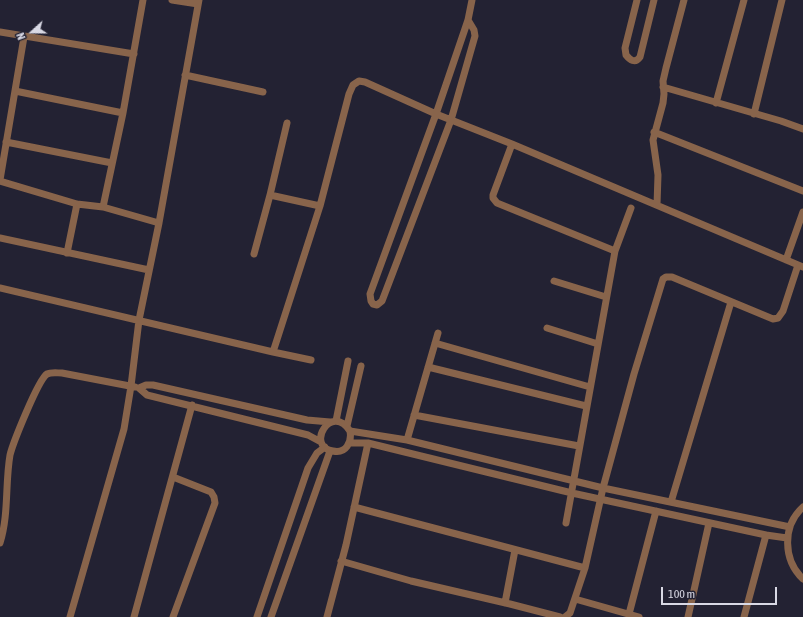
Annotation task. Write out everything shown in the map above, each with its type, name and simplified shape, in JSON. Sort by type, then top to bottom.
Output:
[{"type":"street","points":[[103,207],[123,113],[143,0]]},
{"type":"street","points":[[70,617],[135,387],[139,320],[198,2],[172,0]]},
{"type":"street","points":[[468,20],[474,30],[475,36],[451,120],[382,301],[377,305],[373,304],[370,294],[436,114],[468,20],[472,0]]},
{"type":"street","points":[[637,0],[625,48],[626,55],[634,61],[638,60],[640,56],[654,0]]},
{"type":"street","points":[[657,205],[658,164],[652,140],[663,103],[663,87],[666,68],[684,0]]},
{"type":"street","points":[[716,103],[744,0]]},
{"type":"street","points":[[754,114],[782,0]]},
{"type":"street","points":[[0,32],[134,54]]},
{"type":"street","points":[[24,37],[0,180],[77,204],[103,207],[158,223]]},
{"type":"street","points":[[185,75],[263,92]]},
{"type":"street","points":[[273,352],[320,206],[349,94],[353,85],[359,81],[365,82],[436,114],[512,144],[801,266],[783,311],[778,318],[769,318],[672,277],[666,277],[663,279],[634,374],[603,488],[586,568],[570,613],[565,617]]},
{"type":"street","points":[[663,87],[803,129]]},
{"type":"street","points":[[15,90],[123,113]]},
{"type":"street","points":[[254,254],[287,123]]},
{"type":"street","points":[[654,132],[803,191]]},
{"type":"street","points":[[6,142],[112,163]]},
{"type":"street","points":[[512,144],[494,195],[494,201],[615,251]]},
{"type":"street","points":[[270,195],[320,206]]},
{"type":"street","points":[[67,253],[77,204]]},
{"type":"street","points":[[566,523],[615,251],[631,208]]},
{"type":"street","points":[[786,260],[803,212]]},
{"type":"street","points":[[0,238],[149,270]]},
{"type":"street","points":[[554,281],[606,297]]},
{"type":"street","points":[[0,288],[311,360]]},
{"type":"street","points":[[671,502],[731,302]]},
{"type":"street","points":[[547,328],[598,344]]},
{"type":"street","points":[[407,440],[438,333]]},
{"type":"street","points":[[435,343],[590,388]]},
{"type":"street","points":[[271,617],[325,447],[320,436],[325,426],[333,422],[348,361]]},
{"type":"street","points":[[348,429],[361,366]]},
{"type":"street","points":[[428,367],[586,406]]},
{"type":"street","points":[[0,543],[7,507],[8,468],[15,439],[42,380],[47,374],[53,372],[135,387],[153,385],[307,420],[342,423],[348,429],[351,437],[350,443],[341,451],[335,452],[308,435],[147,395],[135,387]]},
{"type":"street","points":[[134,617],[192,405]]},
{"type":"street","points":[[414,414],[579,446]]},
{"type":"street","points":[[348,429],[407,440],[603,488],[790,527]]},
{"type":"street","points":[[350,443],[368,443],[572,493],[766,535],[787,538]]},
{"type":"street","points":[[327,617],[368,443]]},
{"type":"street","points":[[257,617],[311,460],[325,447]]},
{"type":"street","points":[[173,477],[211,492],[215,503],[173,617]]},
{"type":"street","points":[[0,503],[7,507]]},
{"type":"street","points":[[803,506],[790,527],[787,538],[788,553],[793,566],[803,579]]},
{"type":"street","points":[[354,507],[586,568]]},
{"type":"street","points":[[629,614],[656,511]]},
{"type":"street","points":[[688,617],[709,523]]},
{"type":"street","points":[[744,617],[766,535]]},
{"type":"street","points":[[505,603],[515,550]]},
{"type":"street","points":[[341,561],[412,582],[560,617]]},
{"type":"street","points":[[575,599],[639,617]]}]
